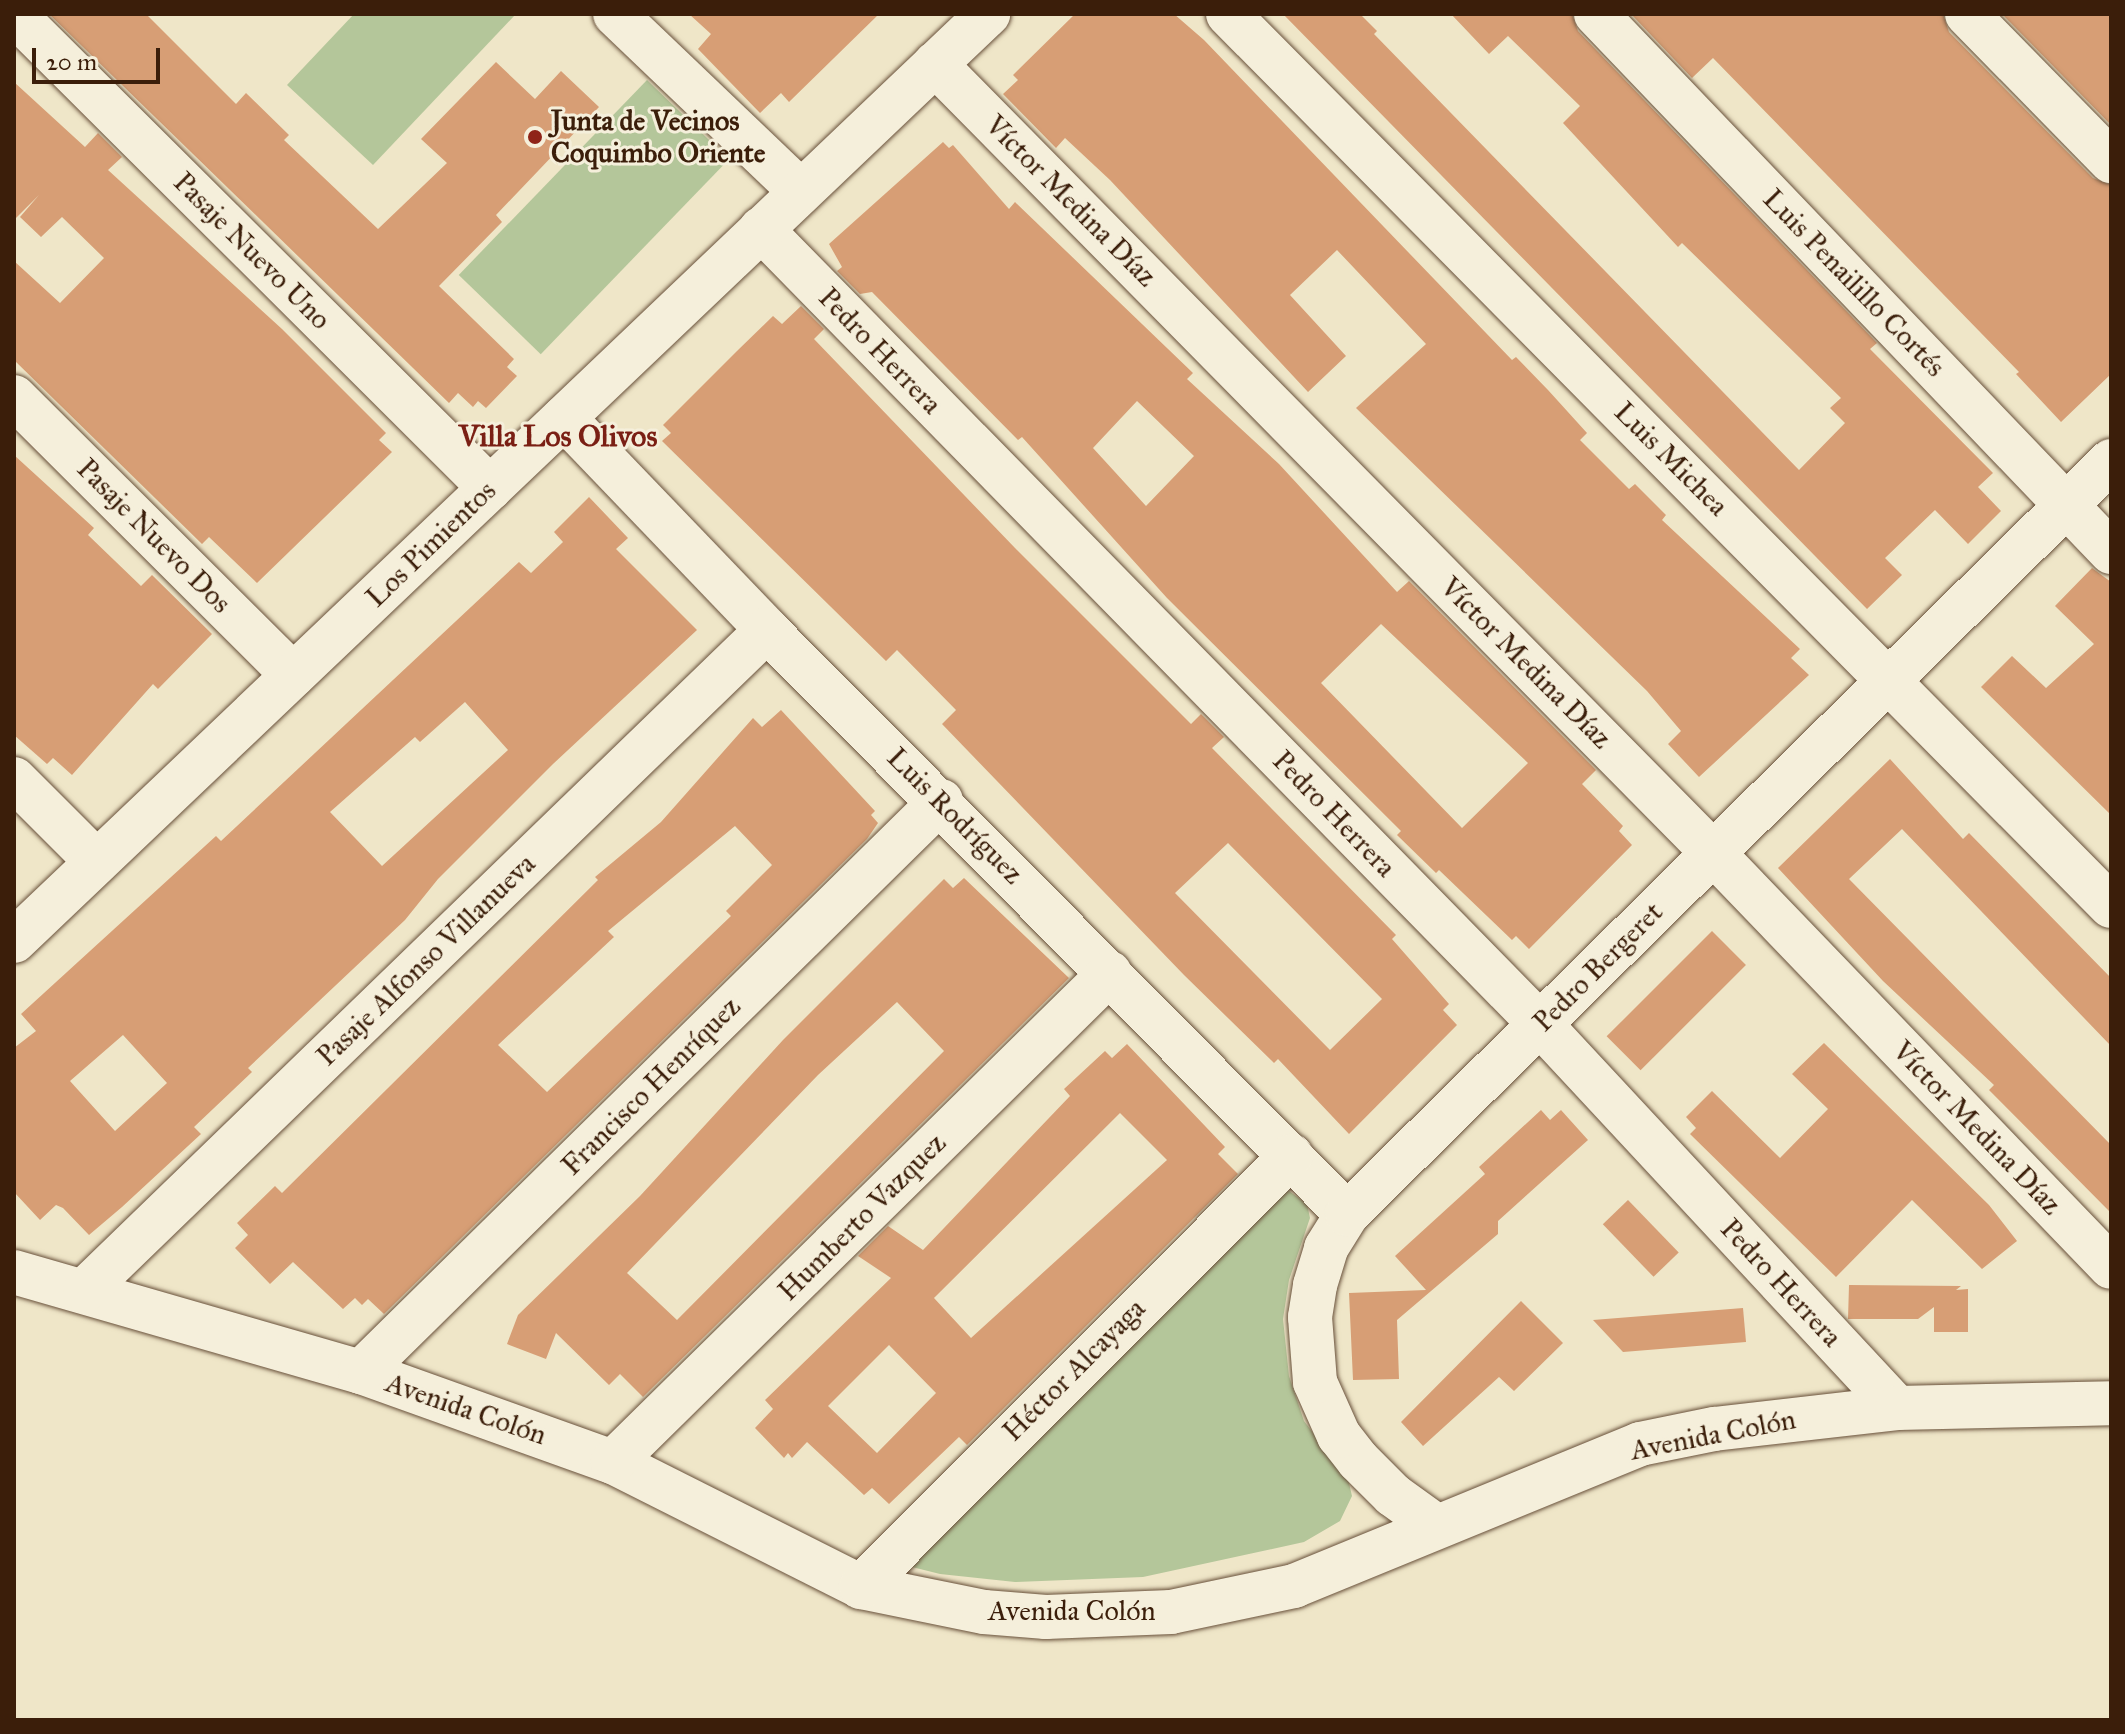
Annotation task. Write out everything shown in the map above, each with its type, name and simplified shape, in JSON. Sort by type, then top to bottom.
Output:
[{"type":"street","name":"Pasaje Nuevo Uno","points":[[14,14],[490,488]]},
{"type":"street","points":[[615,14],[801,192]]},
{"type":"street","name":"Los Pimientos","points":[[14,941],[988,14]]},
{"type":"street","name":"Luis Michea","points":[[1228,14],[1890,679],[2111,906]]},
{"type":"street","name":"Luis Penailillo Cortés","points":[[1596,14],[2111,552]]},
{"type":"street","points":[[1967,14],[2111,161]]},
{"type":"street","name":"Víctor Medina Díaz","points":[[935,64],[1713,853],[2111,1267]]},
{"type":"street","name":"Pedro Herrera","points":[[761,229],[1540,1024],[1897,1408]]},
{"type":"street","name":"Pasaje Nuevo Dos","points":[[14,397],[293,675]]},
{"type":"street","name":"Luis Rodríguez","points":[[564,418],[767,630],[941,801],[1347,1214]]},
{"type":"street","name":"Pedro Bergeret","points":[[1436,1526],[1393,1495],[1358,1460],[1339,1436],[1315,1382],[1310,1317],[1315,1285],[1326,1248],[1347,1214],[2111,461]]},
{"type":"street","name":"Pasaje Alfonso Villanueva","points":[[85,1290],[767,630]]},
{"type":"street","points":[[14,779],[97,862]]},
{"type":"street","name":"Francisco Henríquez","points":[[361,1372],[941,801]]},
{"type":"street","name":"Humberto Vazquez","points":[[613,1462],[1110,973]]},
{"type":"street","name":"Héctor Alcayaga","points":[[861,1587],[1291,1156]]},
{"type":"street","name":"Avenida Colón","points":[[14,1272],[361,1372],[613,1462],[861,1587],[999,1614],[1109,1617],[1171,1612],[1294,1586],[1640,1444],[1714,1429],[1897,1408],[2111,1403]]},
{"type":"green space","points":[[354,14],[515,15],[373,165],[287,85]]},
{"type":"green space","points":[[647,80],[729,159],[541,354],[459,275]]},
{"type":"green space","points":[[1289,1191],[1307,1204],[1310,1218],[1289,1280],[1283,1319],[1289,1376],[1304,1421],[1348,1479],[1352,1496],[1340,1521],[1304,1542],[1143,1577],[1015,1582],[940,1574],[900,1564],[1271,1194]]},
{"type":"building","points":[[49,14],[146,14],[236,104],[246,93],[289,135],[284,140],[378,229],[447,163],[421,139],[496,62],[535,99],[561,71],[599,107],[496,215],[502,222],[439,286],[514,359],[507,367],[517,376],[486,408],[478,401],[473,407],[458,393],[449,403]]},
{"type":"building","points":[[689,14],[879,14],[789,102],[781,93],[760,113],[698,49],[711,34]]},
{"type":"building","points":[[1075,14],[1174,14],[1204,40],[1512,360],[1516,357],[1548,390],[1587,433],[1580,440],[1629,489],[1635,484],[1666,515],[1662,520],[1800,649],[1791,658],[1809,675],[1699,777],[1668,744],[1681,731],[1647,691],[1356,408],[1426,344],[1337,250],[1290,295],[1346,356],[1308,392],[1110,180],[1065,138],[1056,148],[1003,94],[1018,80],[1013,75]]},
{"type":"building","points":[[1283,14],[1360,14],[1377,31],[1374,34],[1799,470],[1845,423],[1830,408],[1841,398],[1682,243],[1678,247],[1563,123],[1580,106],[1508,36],[1489,54],[1451,14],[1572,14],[1578,31],[1877,343],[1870,349],[1993,473],[1978,487],[2001,511],[1968,544],[1935,510],[1885,558],[1902,575],[1867,609]]},
{"type":"building","points":[[1631,14],[1943,14],[1949,32],[2093,178],[2111,185],[2111,374],[2061,422],[2016,374],[2019,372],[1713,58],[1692,78]]},
{"type":"building","points":[[2002,14],[2111,14],[2111,125]]},
{"type":"building","points":[[14,82],[85,147],[98,133],[122,157],[108,170],[282,329],[386,433],[379,440],[392,452],[257,583],[209,537],[202,544],[14,360],[14,261],[60,303],[104,258],[62,217],[41,237],[20,217],[39,195],[14,220]]},
{"type":"building","points":[[943,142],[949,148],[953,145],[1009,209],[1015,202],[1193,373],[1187,379],[1279,464],[1397,592],[1409,581],[1596,770],[1582,784],[1623,826],[1619,831],[1632,845],[1529,949],[1516,936],[1512,940],[1439,870],[1436,873],[1397,835],[1401,831],[1167,598],[1022,437],[1018,440],[872,292],[860,294],[837,271],[842,267],[829,244]],"holes":[[[1137,401],[1194,456],[1146,506],[1093,448]],[[1381,624],[1528,763],[1462,828],[1321,683]]]},
{"type":"building","points":[[801,306],[824,329],[814,339],[1015,548],[1191,724],[1201,714],[1224,737],[1212,748],[1396,935],[1392,939],[1449,1004],[1443,1010],[1457,1025],[1349,1134],[1278,1059],[1274,1063],[1184,975],[942,724],[956,710],[897,650],[886,661],[662,441],[671,433],[663,425],[737,351],[773,316],[782,324]],"holes":[[[1228,843],[1382,999],[1330,1050],[1175,893]]]},
{"type":"building","points":[[14,455],[94,528],[88,535],[141,586],[152,575],[212,634],[158,689],[153,684],[72,775],[53,758],[47,764],[14,735]]},
{"type":"building","points":[[589,497],[628,538],[616,549],[697,630],[553,764],[438,879],[405,920],[248,1068],[252,1072],[194,1127],[201,1134],[122,1207],[89,1235],[63,1208],[56,1205],[40,1220],[14,1192],[14,1048],[36,1031],[21,1014],[216,836],[221,841],[519,562],[531,573],[563,542],[554,532]],"holes":[[[465,702],[508,750],[382,866],[330,812],[415,737],[420,742]],[[123,1035],[167,1083],[115,1131],[70,1081]]]},
{"type":"building","points":[[2092,568],[2111,582],[2111,815],[1981,687],[2012,656],[2046,688],[2094,644],[2055,606]]},
{"type":"building","points":[[781,710],[875,811],[871,815],[878,823],[867,839],[384,1314],[368,1299],[362,1305],[355,1298],[343,1309],[293,1262],[270,1284],[235,1248],[248,1235],[237,1223],[275,1186],[282,1193],[598,880],[595,877],[661,822],[753,718],[762,727]],"holes":[[[735,826],[772,865],[726,911],[731,916],[547,1092],[498,1045],[614,937],[608,931]]]},
{"type":"building","points":[[1890,759],[1963,839],[1969,833],[2111,978],[2111,1046],[1902,829],[1849,879],[2111,1145],[2111,1213],[1989,1090],[1994,1085],[1883,981],[1778,868]]},
{"type":"building","points":[[964,878],[1069,978],[643,1397],[620,1374],[609,1385],[556,1333],[546,1359],[507,1344],[518,1315],[640,1196],[783,1040],[944,879],[953,888]],"holes":[[[897,1002],[944,1051],[677,1320],[627,1273],[818,1075]]]},
{"type":"building","points":[[1712,931],[1746,965],[1641,1070],[1607,1036]]},
{"type":"building","points":[[1824,1043],[1989,1205],[2017,1241],[1982,1269],[1912,1200],[1836,1277],[1690,1134],[1696,1128],[1686,1117],[1712,1091],[1780,1158],[1828,1109],[1792,1074]]},
{"type":"building","points":[[1127,1044],[1225,1147],[1218,1154],[1238,1174],[967,1445],[959,1437],[889,1504],[872,1488],[864,1495],[807,1442],[792,1458],[788,1453],[784,1458],[755,1428],[773,1409],[765,1400],[891,1278],[858,1256],[888,1226],[923,1250],[1070,1096],[1064,1089],[1105,1051],[1112,1058]],"holes":[[[1120,1113],[1167,1160],[971,1338],[934,1298]],[[889,1345],[936,1393],[877,1453],[828,1406]]]},
{"type":"building","points":[[1541,1110],[1550,1120],[1561,1110],[1588,1140],[1498,1221],[1498,1234],[1397,1320],[1399,1379],[1353,1380],[1349,1293],[1426,1290],[1395,1256],[1485,1174],[1479,1167]]},
{"type":"building","points":[[1628,1200],[1679,1253],[1654,1277],[1603,1224]]},
{"type":"building","points":[[1849,1285],[1961,1286],[1956,1290],[1968,1289],[1968,1332],[1934,1332],[1934,1307],[1918,1319],[1848,1319]]},
{"type":"building","points":[[1521,1301],[1563,1343],[1514,1391],[1499,1377],[1423,1446],[1401,1422]]},
{"type":"building","points":[[1743,1308],[1746,1342],[1623,1352],[1593,1320]]},
{"type":"place","name":"Junta de Vecinos Coquimbo Oriente","points":[[535,137]]},
{"type":"district","name":"Villa Los Olivos","points":[[558,436]]}]
